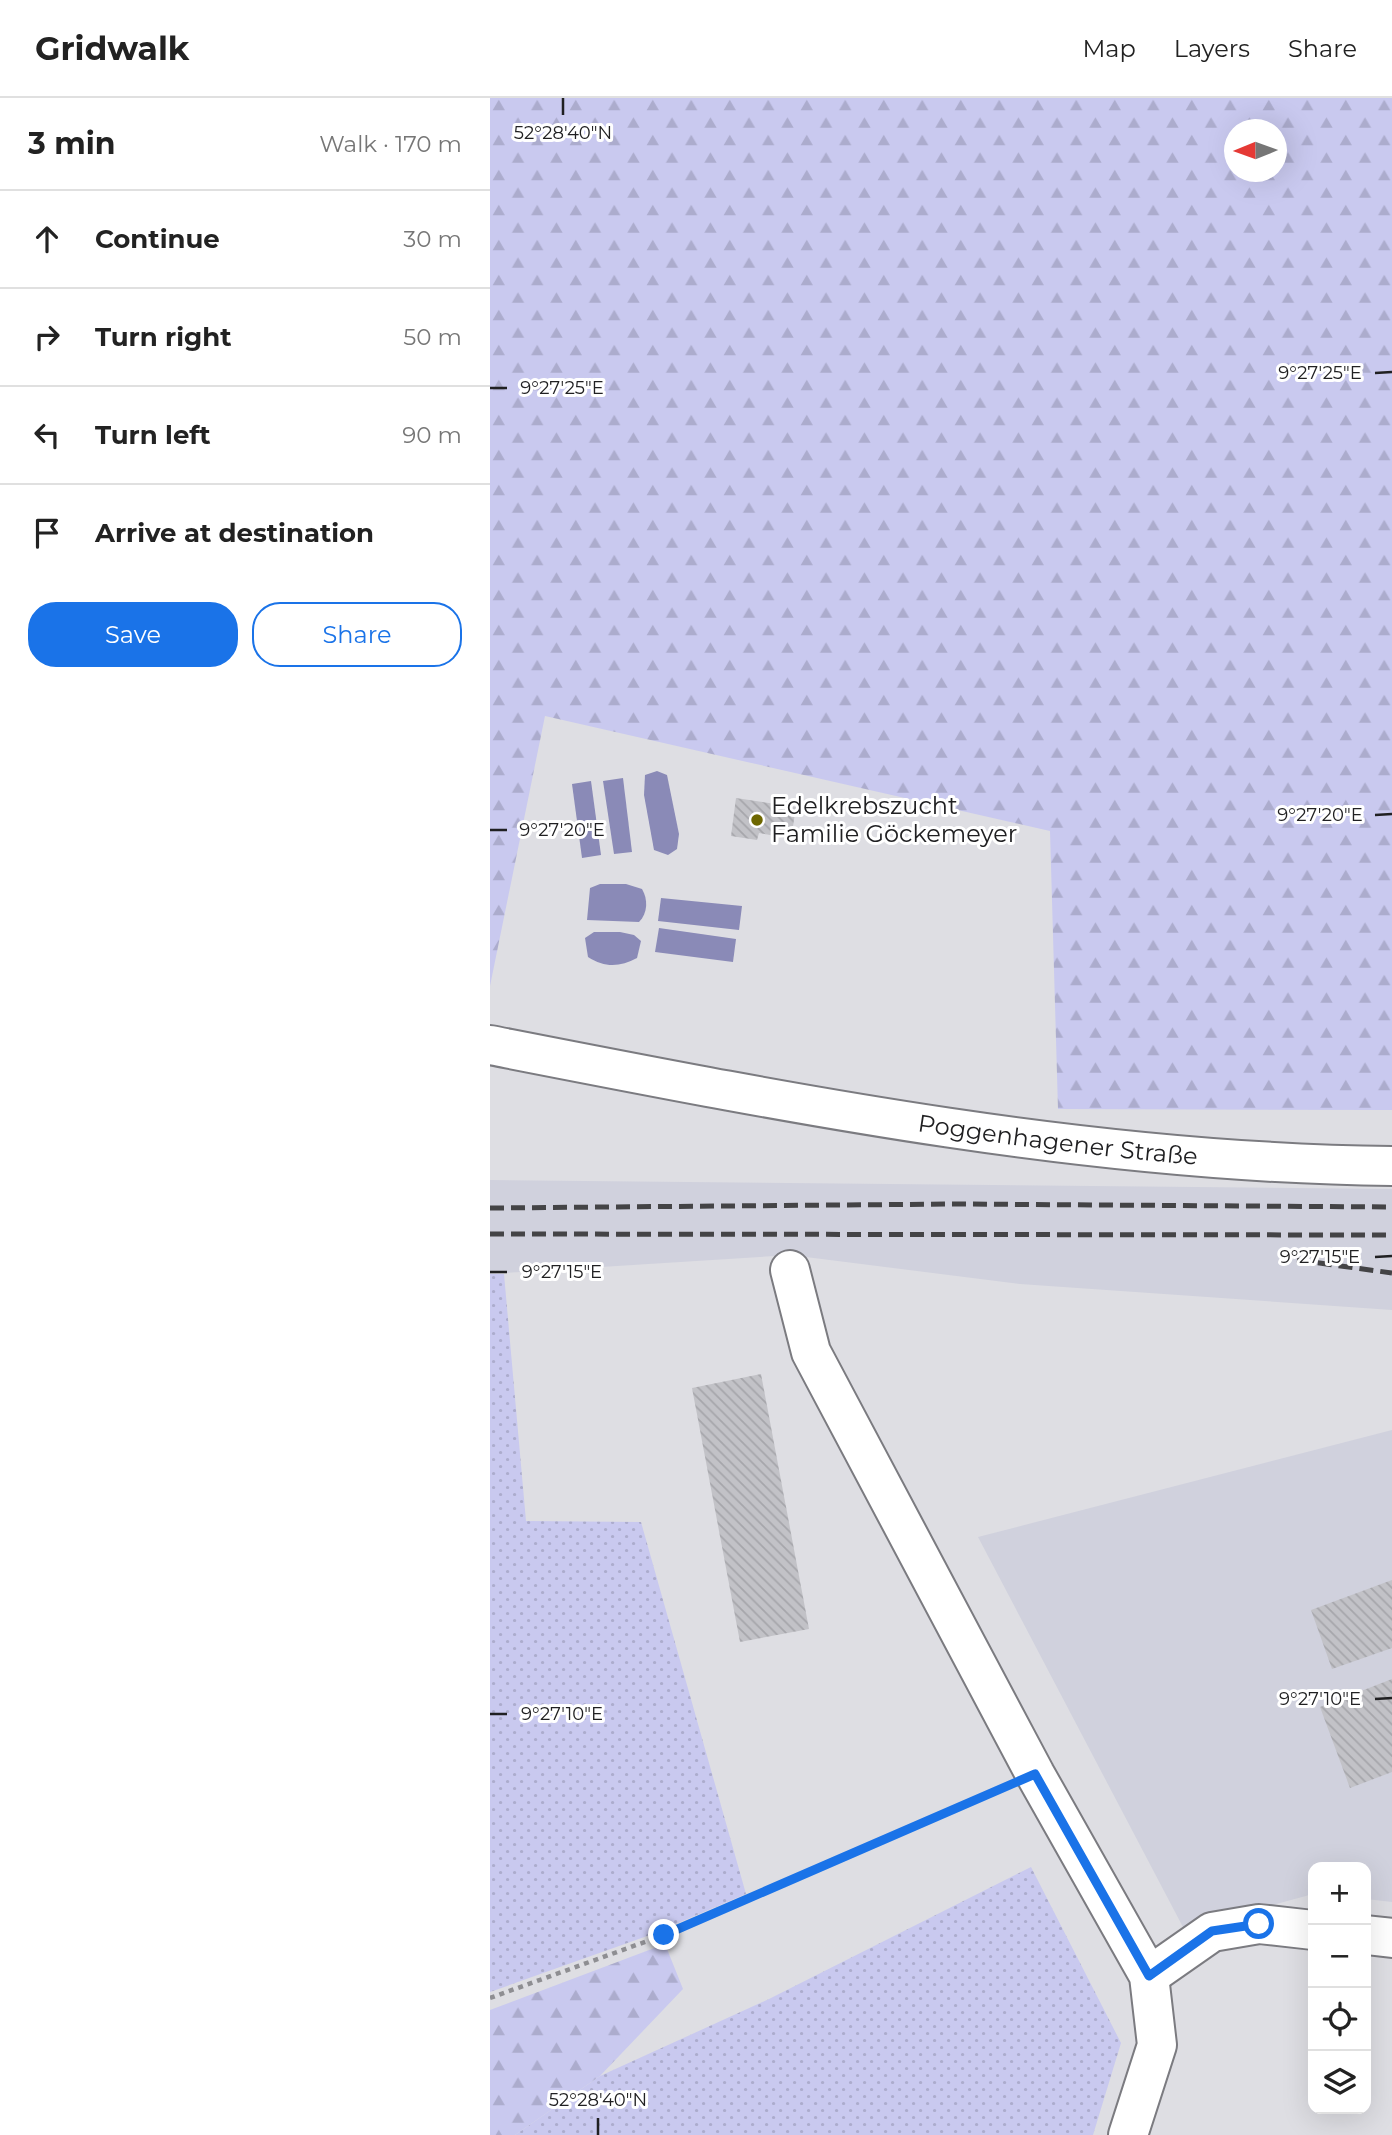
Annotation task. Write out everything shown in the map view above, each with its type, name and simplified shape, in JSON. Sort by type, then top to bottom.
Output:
[{"type":"street","name":"Poggenhagener Straße","points":[[490,1045],[724,1091],[1051,1143],[1203,1158],[1392,1166]]},
{"type":"street","points":[[790,1270],[811,1352],[1035,1774],[1149,1976],[1157,2045],[1128,2135]]},
{"type":"street","points":[[1149,1976],[1212,1931],[1259,1924],[1308,1929]]},
{"type":"street","points":[[1371,1936],[1392,1938]]},
{"type":"path","points":[[490,1998],[664,1935],[1035,1774]]},
{"type":"shaded area","points":[[657,771],[667,775],[679,834],[677,849],[668,855],[654,850],[644,795],[645,775]]},
{"type":"shaded area","points":[[623,778],[632,852],[614,854],[603,781]]},
{"type":"shaded area","points":[[591,781],[601,855],[582,858],[572,784]]},
{"type":"shaded area","points":[[600,884],[626,884],[642,889],[646,906],[639,922],[587,920],[590,888]]},
{"type":"shaded area","points":[[661,898],[742,906],[739,930],[658,921]]},
{"type":"shaded area","points":[[659,928],[736,939],[733,962],[655,952]]},
{"type":"shaded area","points":[[594,932],[634,935],[641,941],[637,958],[612,965],[588,957],[585,938]]},
{"type":"shaded area","points":[[490,1180],[1392,1189],[1392,1310],[1020,1284],[790,1255],[490,1274]]},
{"type":"shaded area","points":[[1392,1430],[1392,1902],[1371,1900],[1371,1862],[1308,1862],[1308,1895],[1184,1929],[978,1537]]},
{"type":"green space","points":[[490,98],[1392,98],[1392,1110],[1058,1109],[1050,831],[545,716],[490,986]]},
{"type":"green space","points":[[490,1274],[504,1274],[526,1521],[641,1522],[746,1894],[650,1935],[490,1992]]},
{"type":"green space","points":[[1031,1867],[1121,2043],[1093,2135],[515,2135],[600,2076],[769,1999]]},
{"type":"green space","points":[[665,1944],[683,1989],[600,2076],[515,2135],[490,2135],[490,2010]]},
{"type":"building","points":[[736,798],[796,807],[791,839],[759,833],[757,840],[731,836]]},
{"type":"building","points":[[761,1374],[809,1629],[740,1642],[692,1388]]},
{"type":"building","points":[[1392,1580],[1392,1648],[1332,1669],[1311,1610]]},
{"type":"building","points":[[1392,1679],[1392,1772],[1350,1788],[1320,1707]]},
{"type":"railway","points":[[490,1208],[956,1204],[1392,1207]]},
{"type":"railway","points":[[490,1234],[1392,1235]]},
{"type":"railway","points":[[1297,1260],[1392,1273]]},
{"type":"place","name":"Edelkrebszucht Familie Göckemeyer","points":[[757,820]]},
{"type":"route","points":[[664,1935],[1035,1774],[1149,1976],[1212,1931],[1259,1924]]}]
